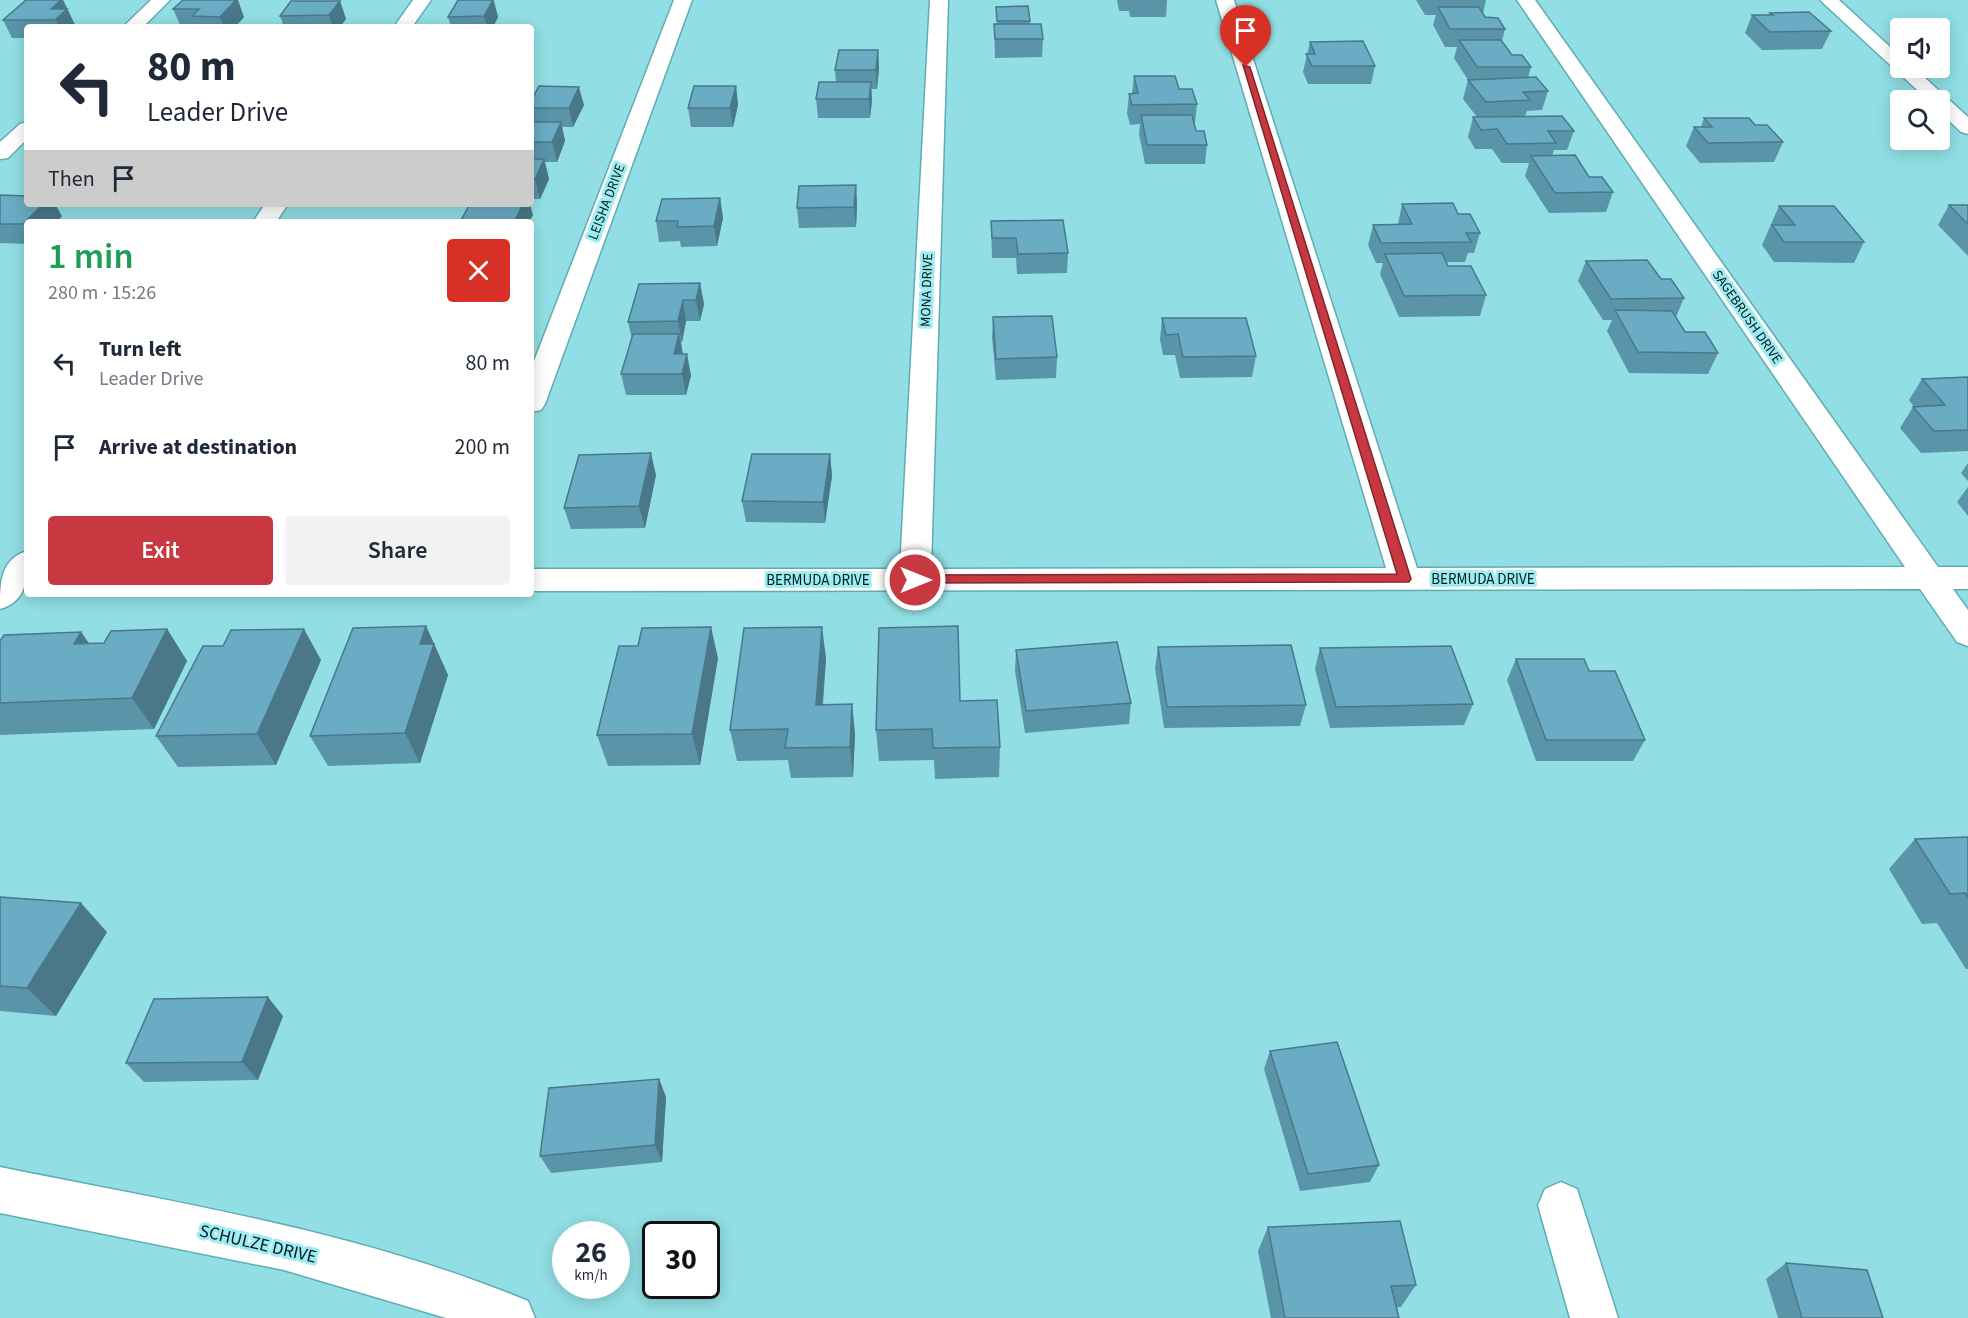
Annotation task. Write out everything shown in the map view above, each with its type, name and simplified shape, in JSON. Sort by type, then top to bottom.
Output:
[{"type":"street","points":[[135,24],[161,0]]},
{"type":"street","points":[[405,24],[422,0]]},
{"type":"street","name":"LEISHA DRIVE","points":[[534,396],[683,0]]},
{"type":"street","name":"MONA DRIVE","points":[[915,580],[939,0]]},
{"type":"street","points":[[1225,0],[1405,579]]},
{"type":"street","name":"SAGEBRUSH DRIVE","points":[[1526,0],[1968,634]]},
{"type":"street","points":[[1829,0],[1890,57]]},
{"type":"street","points":[[1913,78],[1927,90]]},
{"type":"street","points":[[1950,111],[1968,128]]},
{"type":"street","points":[[0,153],[24,131]]},
{"type":"street","name":"BERMUDA DRIVE","points":[[534,580],[1968,578]]},
{"type":"street","name":"SCHULZE DRIVE","points":[[0,1190],[284,1247],[423,1286],[511,1318]]},
{"type":"street","points":[[1561,1205],[1594,1318]]},
{"type":"building","points":[[26,0],[61,0],[51,9],[67,9],[55,20],[3,20]]},
{"type":"building","points":[[183,0],[236,0],[220,17],[192,16],[199,9],[173,9]]},
{"type":"building","points":[[458,0],[493,0],[484,16],[448,17]]},
{"type":"building","points":[[291,1],[340,1],[329,15],[280,16]]},
{"type":"building","points":[[1028,6],[1030,21],[997,21],[996,7]]},
{"type":"building","points":[[1438,7],[1479,7],[1485,17],[1498,18],[1505,29],[1450,29]]},
{"type":"building","points":[[1809,12],[1831,31],[1770,32],[1752,15],[1773,15],[1770,13]]},
{"type":"building","points":[[994,24],[1041,24],[1043,39],[995,39]]},
{"type":"building","points":[[1459,40],[1501,40],[1512,55],[1522,55],[1531,67],[1477,67]]},
{"type":"building","points":[[1363,41],[1375,66],[1312,66],[1306,54],[1315,54],[1310,42]]},
{"type":"building","points":[[839,50],[878,50],[876,70],[835,70]]},
{"type":"building","points":[[1134,76],[1175,76],[1179,89],[1192,89],[1197,104],[1132,105],[1129,94],[1138,93]]},
{"type":"building","points":[[1536,77],[1548,91],[1523,92],[1530,100],[1486,102],[1468,80]]},
{"type":"building","points":[[819,82],[871,82],[869,99],[816,99]]},
{"type":"building","points":[[539,86],[579,87],[569,108],[534,108],[534,95]]},
{"type":"building","points":[[694,86],[736,86],[730,108],[688,108]]},
{"type":"building","points":[[1141,115],[1192,115],[1196,131],[1204,131],[1207,145],[1147,145]]},
{"type":"building","points":[[1562,116],[1574,131],[1548,131],[1556,143],[1507,144],[1497,129],[1481,130],[1473,117]]},
{"type":"building","points":[[1704,118],[1749,118],[1755,125],[1767,125],[1783,142],[1708,143],[1694,127],[1712,127]]},
{"type":"building","points":[[534,122],[561,122],[552,142],[534,142]]},
{"type":"building","points":[[1575,155],[1589,177],[1602,177],[1613,192],[1555,193],[1531,156]]},
{"type":"building","points":[[534,159],[544,159],[535,179]]},
{"type":"building","points":[[856,185],[854,207],[797,208],[799,186]]},
{"type":"building","points":[[0,195],[24,196],[24,207],[40,207],[28,219],[24,219],[23,224],[0,224]]},
{"type":"building","points":[[720,198],[714,226],[677,227],[678,221],[656,221],[662,199]]},
{"type":"building","points":[[1453,203],[1458,214],[1470,214],[1480,233],[1466,233],[1471,242],[1381,243],[1373,225],[1412,224],[1402,204]]},
{"type":"building","points":[[1949,205],[1968,205],[1968,224]]},
{"type":"building","points":[[1779,206],[1834,206],[1864,242],[1784,242],[1772,225],[1795,225]]},
{"type":"building","points":[[468,207],[522,207],[516,219],[462,219]]},
{"type":"building","points":[[1063,220],[1068,253],[1018,254],[1016,238],[992,238],[991,221]]},
{"type":"building","points":[[1442,253],[1448,266],[1471,266],[1486,295],[1404,296],[1385,254]]},
{"type":"building","points":[[1647,260],[1661,279],[1671,279],[1684,298],[1611,299],[1586,261]]},
{"type":"building","points":[[700,283],[696,300],[683,300],[678,321],[628,322],[639,284]]},
{"type":"building","points":[[1615,310],[1672,311],[1685,332],[1705,332],[1718,353],[1638,352]]},
{"type":"building","points":[[1052,316],[1057,357],[996,359],[993,317]]},
{"type":"building","points":[[1162,318],[1246,318],[1256,356],[1183,357],[1178,334],[1166,335]]},
{"type":"building","points":[[633,334],[679,334],[674,354],[687,354],[682,374],[621,374]]},
{"type":"building","points":[[1968,377],[1968,430],[1934,431],[1913,407],[1945,405],[1922,379]]},
{"type":"building","points":[[651,453],[639,506],[564,508],[579,455]]},
{"type":"building","points":[[752,454],[830,454],[823,502],[742,501]]},
{"type":"building","points":[[426,626],[420,644],[434,644],[405,733],[310,736],[353,628]]},
{"type":"building","points":[[958,626],[960,701],[997,700],[1000,747],[933,748],[932,729],[876,730],[879,628]]},
{"type":"building","points":[[711,627],[692,734],[597,735],[619,646],[638,646],[642,628]]},
{"type":"building","points":[[822,627],[816,705],[852,704],[850,747],[785,748],[788,729],[730,730],[744,628]]},
{"type":"building","points":[[167,629],[132,698],[0,703],[0,641],[4,635],[81,632],[74,644],[104,643],[111,631]]},
{"type":"building","points":[[304,629],[257,734],[156,736],[203,646],[223,646],[231,630]]},
{"type":"building","points":[[1117,642],[1131,703],[1026,711],[1016,650]]},
{"type":"building","points":[[1291,645],[1306,705],[1167,707],[1158,647]]},
{"type":"building","points":[[1451,646],[1473,704],[1336,707],[1320,648]]},
{"type":"building","points":[[1516,659],[1584,659],[1589,671],[1615,671],[1645,740],[1546,740]]},
{"type":"building","points":[[1968,837],[1968,897],[1965,893],[1950,894],[1915,839]]},
{"type":"building","points":[[0,897],[81,903],[27,988],[0,986]]},
{"type":"building","points":[[268,997],[242,1062],[126,1063],[154,999]]},
{"type":"building","points":[[1337,1042],[1379,1165],[1308,1174],[1270,1051]]},
{"type":"building","points":[[659,1079],[655,1145],[540,1156],[549,1088]]},
{"type":"building","points":[[1400,1221],[1416,1285],[1391,1286],[1399,1318],[1285,1318],[1268,1227]]},
{"type":"building","points":[[1786,1263],[1867,1270],[1883,1318],[1802,1318]]},
{"type":"route","points":[[915,580],[1405,579],[1246,67]]}]
